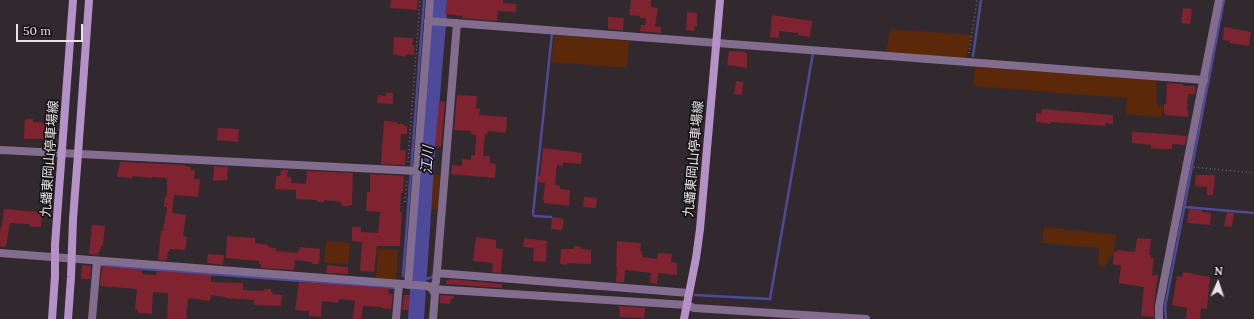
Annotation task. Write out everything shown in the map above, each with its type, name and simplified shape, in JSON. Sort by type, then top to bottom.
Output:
[{"type":"main road","name":"九蟠東岡山停車場線","points":[[52,319],[73,0]]},
{"type":"main road","name":"九蟠東岡山停車場線","points":[[68,319],[73,218],[89,0]]},
{"type":"main road","name":"九蟠東岡山停車場線","points":[[684,319],[696,258],[701,222],[720,0]]},
{"type":"street","points":[[411,285],[412,170],[430,0]]},
{"type":"street","points":[[1159,319],[1159,306],[1219,0]]},
{"type":"street","points":[[428,21],[1204,80]]},
{"type":"street","points":[[430,287],[436,276],[455,24]]},
{"type":"street","points":[[0,150],[412,170]]},
{"type":"street","points":[[0,253],[430,287],[687,305],[694,308],[866,319]]},
{"type":"street","points":[[92,319],[97,261]]},
{"type":"street","points":[[436,276],[689,293]]},
{"type":"street","points":[[396,319],[399,284]]},
{"type":"street","points":[[430,287],[435,294],[433,319]]},
{"type":"path","points":[[405,208],[412,170],[420,0]]},
{"type":"path","points":[[968,63],[977,0]]},
{"type":"path","points":[[1194,167],[1254,173]]},
{"type":"shaded area","points":[[890,29],[971,35],[966,59],[886,54]]},
{"type":"shaded area","points":[[554,35],[629,41],[627,68],[551,62]]},
{"type":"shaded area","points":[[975,67],[1157,80],[1156,102],[1158,103],[1158,106],[1163,107],[1162,117],[1126,114],[1127,98],[973,86]]},
{"type":"shaded area","points":[[432,175],[440,175],[437,210],[429,209]]},
{"type":"shaded area","points":[[1044,227],[1116,235],[1113,256],[1108,258],[1106,266],[1098,265],[1099,248],[1042,243]]},
{"type":"shaded area","points":[[326,241],[350,243],[348,264],[324,263]]},
{"type":"shaded area","points":[[378,249],[398,250],[396,280],[376,278]]},
{"type":"building","points":[[391,0],[418,0],[417,10],[390,8]]},
{"type":"building","points":[[447,0],[503,0],[503,3],[516,4],[516,12],[498,11],[497,21],[462,18],[462,16],[445,14]]},
{"type":"building","points":[[631,0],[651,0],[651,7],[658,8],[655,26],[661,27],[661,33],[640,31],[641,25],[645,25],[646,18],[629,15]]},
{"type":"building","points":[[1183,8],[1192,9],[1190,24],[1181,23]]},
{"type":"building","points":[[687,12],[697,13],[697,26],[695,26],[694,31],[686,30]]},
{"type":"building","points":[[772,15],[812,21],[810,37],[798,35],[798,33],[779,31],[779,38],[770,37]]},
{"type":"building","points":[[608,17],[624,18],[623,30],[608,29]]},
{"type":"building","points":[[1224,27],[1251,32],[1249,46],[1230,43],[1230,41],[1223,40]]},
{"type":"building","points":[[394,37],[413,38],[412,45],[414,45],[414,55],[406,54],[406,57],[393,54]]},
{"type":"building","points":[[729,51],[747,53],[747,68],[727,65]]},
{"type":"building","points":[[736,81],[743,82],[742,95],[734,94]]},
{"type":"building","points":[[1167,83],[1183,84],[1183,86],[1196,86],[1195,94],[1188,94],[1188,117],[1165,115],[1164,104],[1166,104]]},
{"type":"building","points":[[386,93],[393,93],[393,104],[377,103],[378,95],[386,96]]},
{"type":"building","points":[[457,95],[477,96],[476,108],[480,109],[479,115],[507,117],[506,133],[488,131],[487,134],[485,134],[483,156],[490,156],[490,163],[496,164],[495,178],[451,174],[452,165],[462,166],[462,159],[471,160],[471,155],[475,155],[476,135],[471,134],[471,131],[454,130]]},
{"type":"building","points":[[439,101],[445,102],[441,147],[435,146]]},
{"type":"building","points":[[1042,109],[1113,115],[1113,124],[1106,123],[1105,126],[1036,122],[1036,113],[1041,114]]},
{"type":"building","points":[[25,119],[33,119],[33,122],[52,123],[51,137],[54,137],[53,145],[45,145],[45,139],[24,139]]},
{"type":"building","points":[[384,121],[397,122],[397,124],[404,124],[404,126],[407,126],[407,134],[401,134],[400,150],[406,150],[405,165],[381,164]]},
{"type":"building","points":[[218,128],[239,129],[238,142],[217,140]]},
{"type":"building","points":[[1132,132],[1187,136],[1185,145],[1172,144],[1172,149],[1160,149],[1151,148],[1151,145],[1132,143]]},
{"type":"building","points":[[543,148],[582,153],[581,164],[563,163],[563,166],[557,165],[555,185],[560,186],[560,189],[570,190],[569,206],[544,203],[545,183],[537,182],[538,176],[540,176]]},
{"type":"building","points":[[120,162],[185,165],[191,167],[191,170],[195,170],[194,179],[200,179],[198,197],[174,195],[172,213],[186,215],[183,236],[187,237],[185,250],[170,249],[170,251],[168,251],[167,260],[158,260],[161,231],[163,231],[167,212],[167,207],[164,207],[165,196],[167,197],[167,178],[133,176],[132,178],[117,177]]},
{"type":"building","points":[[214,166],[228,167],[227,180],[213,181]]},
{"type":"building","points":[[281,170],[288,170],[287,177],[292,178],[291,183],[306,184],[307,171],[353,173],[352,205],[342,206],[341,202],[324,200],[324,202],[317,202],[317,200],[296,199],[296,190],[275,189],[276,176],[280,176]]},
{"type":"building","points":[[370,174],[404,176],[403,193],[401,193],[400,212],[402,212],[400,246],[377,246],[374,272],[360,271],[362,242],[352,241],[352,227],[361,227],[361,232],[378,233],[380,212],[366,211],[367,192],[370,192]]},
{"type":"building","points":[[1196,175],[1215,175],[1213,195],[1207,195],[1207,187],[1195,186]]},
{"type":"building","points":[[584,197],[597,198],[596,208],[583,207]]},
{"type":"building","points":[[4,209],[40,212],[42,213],[41,227],[32,227],[29,224],[10,223],[6,247],[0,246],[0,233]]},
{"type":"building","points":[[1189,209],[1202,210],[1202,212],[1211,213],[1210,225],[1187,223]]},
{"type":"building","points":[[1227,212],[1234,213],[1232,227],[1224,226]]},
{"type":"building","points":[[552,217],[564,219],[562,230],[551,229]]},
{"type":"building","points":[[92,225],[105,226],[103,246],[101,246],[98,255],[89,254]]},
{"type":"building","points":[[227,236],[255,238],[255,243],[276,248],[276,251],[297,253],[300,247],[320,249],[319,264],[295,260],[294,270],[261,268],[259,261],[226,258]]},
{"type":"building","points":[[476,237],[496,240],[496,248],[503,249],[501,273],[492,272],[493,263],[473,261]]},
{"type":"building","points":[[524,238],[547,241],[546,262],[533,261],[534,248],[523,247]]},
{"type":"building","points":[[1137,238],[1151,239],[1149,255],[1151,255],[1151,258],[1154,258],[1152,275],[1158,275],[1154,317],[1141,316],[1144,287],[1119,283],[1121,265],[1113,265],[1114,251],[1135,252]]},
{"type":"building","points":[[617,241],[641,243],[640,251],[642,251],[642,257],[657,259],[658,253],[672,254],[671,262],[677,263],[677,275],[658,273],[657,284],[650,283],[651,273],[625,270],[624,282],[616,282]]},
{"type":"building","points":[[574,246],[581,247],[581,249],[591,250],[591,264],[560,264],[561,249],[574,249]]},
{"type":"building","points":[[208,254],[224,255],[223,265],[207,263]]},
{"type":"building","points":[[82,265],[91,266],[90,279],[81,279]]},
{"type":"building","points":[[327,265],[348,267],[348,274],[326,273]]},
{"type":"building","points":[[102,266],[142,270],[142,274],[156,275],[157,271],[211,275],[211,282],[243,283],[243,290],[264,291],[264,289],[271,289],[271,292],[273,292],[272,294],[282,295],[281,306],[254,305],[254,300],[226,298],[211,295],[210,301],[188,298],[186,319],[167,319],[168,293],[153,292],[152,314],[138,313],[138,310],[135,309],[137,289],[100,286]]},
{"type":"building","points":[[1183,272],[1210,277],[1207,309],[1201,308],[1200,319],[1186,319],[1187,308],[1172,305],[1177,276],[1182,277]]},
{"type":"building","points":[[449,279],[502,284],[502,288],[446,284],[446,280],[449,281]]},
{"type":"building","points":[[299,282],[389,288],[388,293],[393,294],[391,309],[363,306],[361,319],[353,319],[355,301],[339,299],[338,303],[322,301],[321,317],[309,316],[309,311],[295,310]]},
{"type":"building","points":[[404,295],[409,295],[409,310],[402,310]]},
{"type":"building","points":[[440,295],[454,296],[453,299],[451,299],[450,304],[440,303]]},
{"type":"building","points":[[619,306],[645,308],[644,318],[620,317]]},
{"type":"waterway","points":[[403,276],[424,0]]},
{"type":"waterway","name":"江川","points":[[416,319],[426,167],[440,0]]},
{"type":"waterway","points":[[973,56],[981,0]]},
{"type":"waterway","points":[[1166,319],[1165,307],[1224,0]]},
{"type":"waterway","points":[[551,217],[534,216],[533,214],[552,33]]},
{"type":"waterway","points":[[695,295],[770,299],[813,53]]},
{"type":"waterway","points":[[1185,207],[1254,213]]},
{"type":"waterway","points":[[99,265],[396,288]]},
{"type":"waterway","points":[[419,281],[433,277],[433,275]]}]
